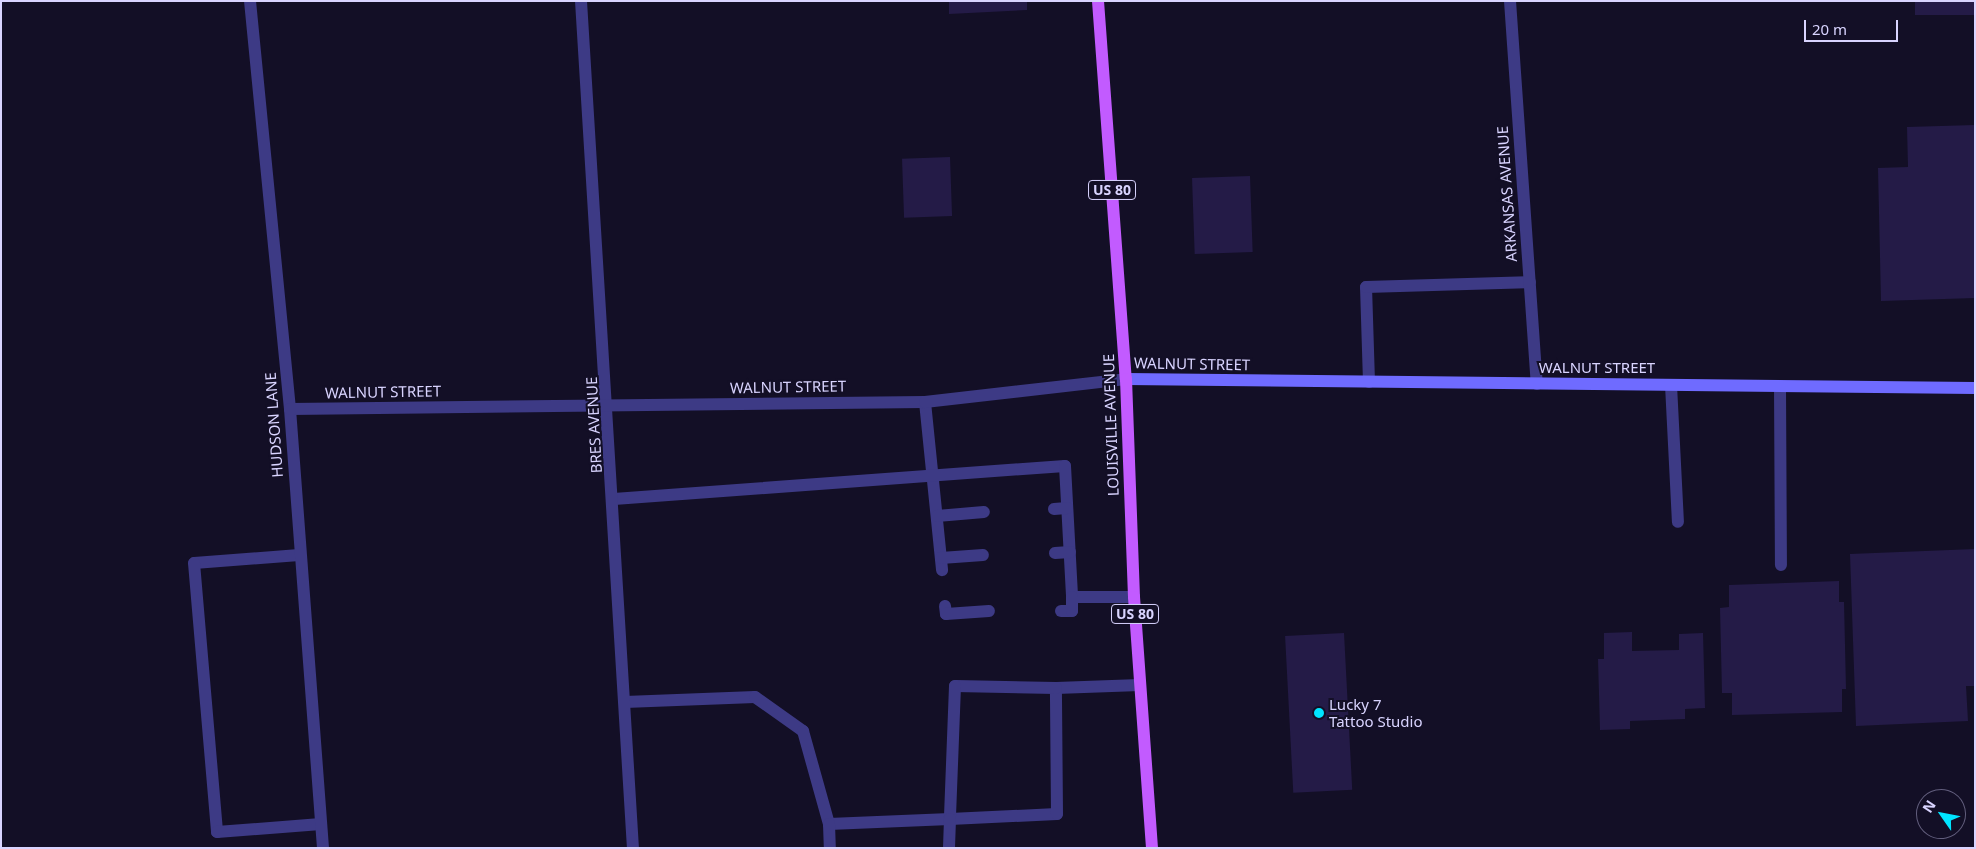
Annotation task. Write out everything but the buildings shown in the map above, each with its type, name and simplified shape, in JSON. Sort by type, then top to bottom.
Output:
[{"type":"main road","name":"LOUISVILLE AVENUE","points":[[1098,1],[1126,379],[1134,597],[1152,848]]},
{"type":"street","name":"HUDSON LANE","points":[[250,1],[290,409],[299,555],[323,848]]},
{"type":"street","name":"BRES AVENUE","points":[[582,1],[610,406],[633,848]]},
{"type":"street","name":"ARKANSAS AVENUE","points":[[1510,1],[1537,384]]},
{"type":"street","points":[[1369,382],[1366,287],[1530,282]]},
{"type":"street","name":"WALNUT STREET","points":[[290,409],[926,402],[1126,379],[1975,388]]},
{"type":"street","points":[[1671,385],[1678,522]]},
{"type":"street","points":[[1780,386],[1781,565]]},
{"type":"street","points":[[926,402],[941,564],[983,555]]},
{"type":"street","points":[[614,499],[1065,466],[1061,509],[1070,552],[1072,611],[1061,611]]},
{"type":"street","points":[[937,516],[984,512]]},
{"type":"street","points":[[1055,553],[1070,552]]},
{"type":"street","points":[[299,555],[194,563],[217,832],[321,824]]},
{"type":"street","points":[[1072,597],[1134,597]]},
{"type":"street","points":[[945,606],[946,614],[990,612]]},
{"type":"street","points":[[949,848],[955,686],[1056,688],[1140,685]]},
{"type":"street","points":[[829,824],[1057,814],[1056,688]]},
{"type":"street","points":[[625,702],[756,697],[803,731],[829,824],[830,848]]},
{"type":"place","name":"Lucky 7 Tattoo Studio","points":[[1319,713]]}]
